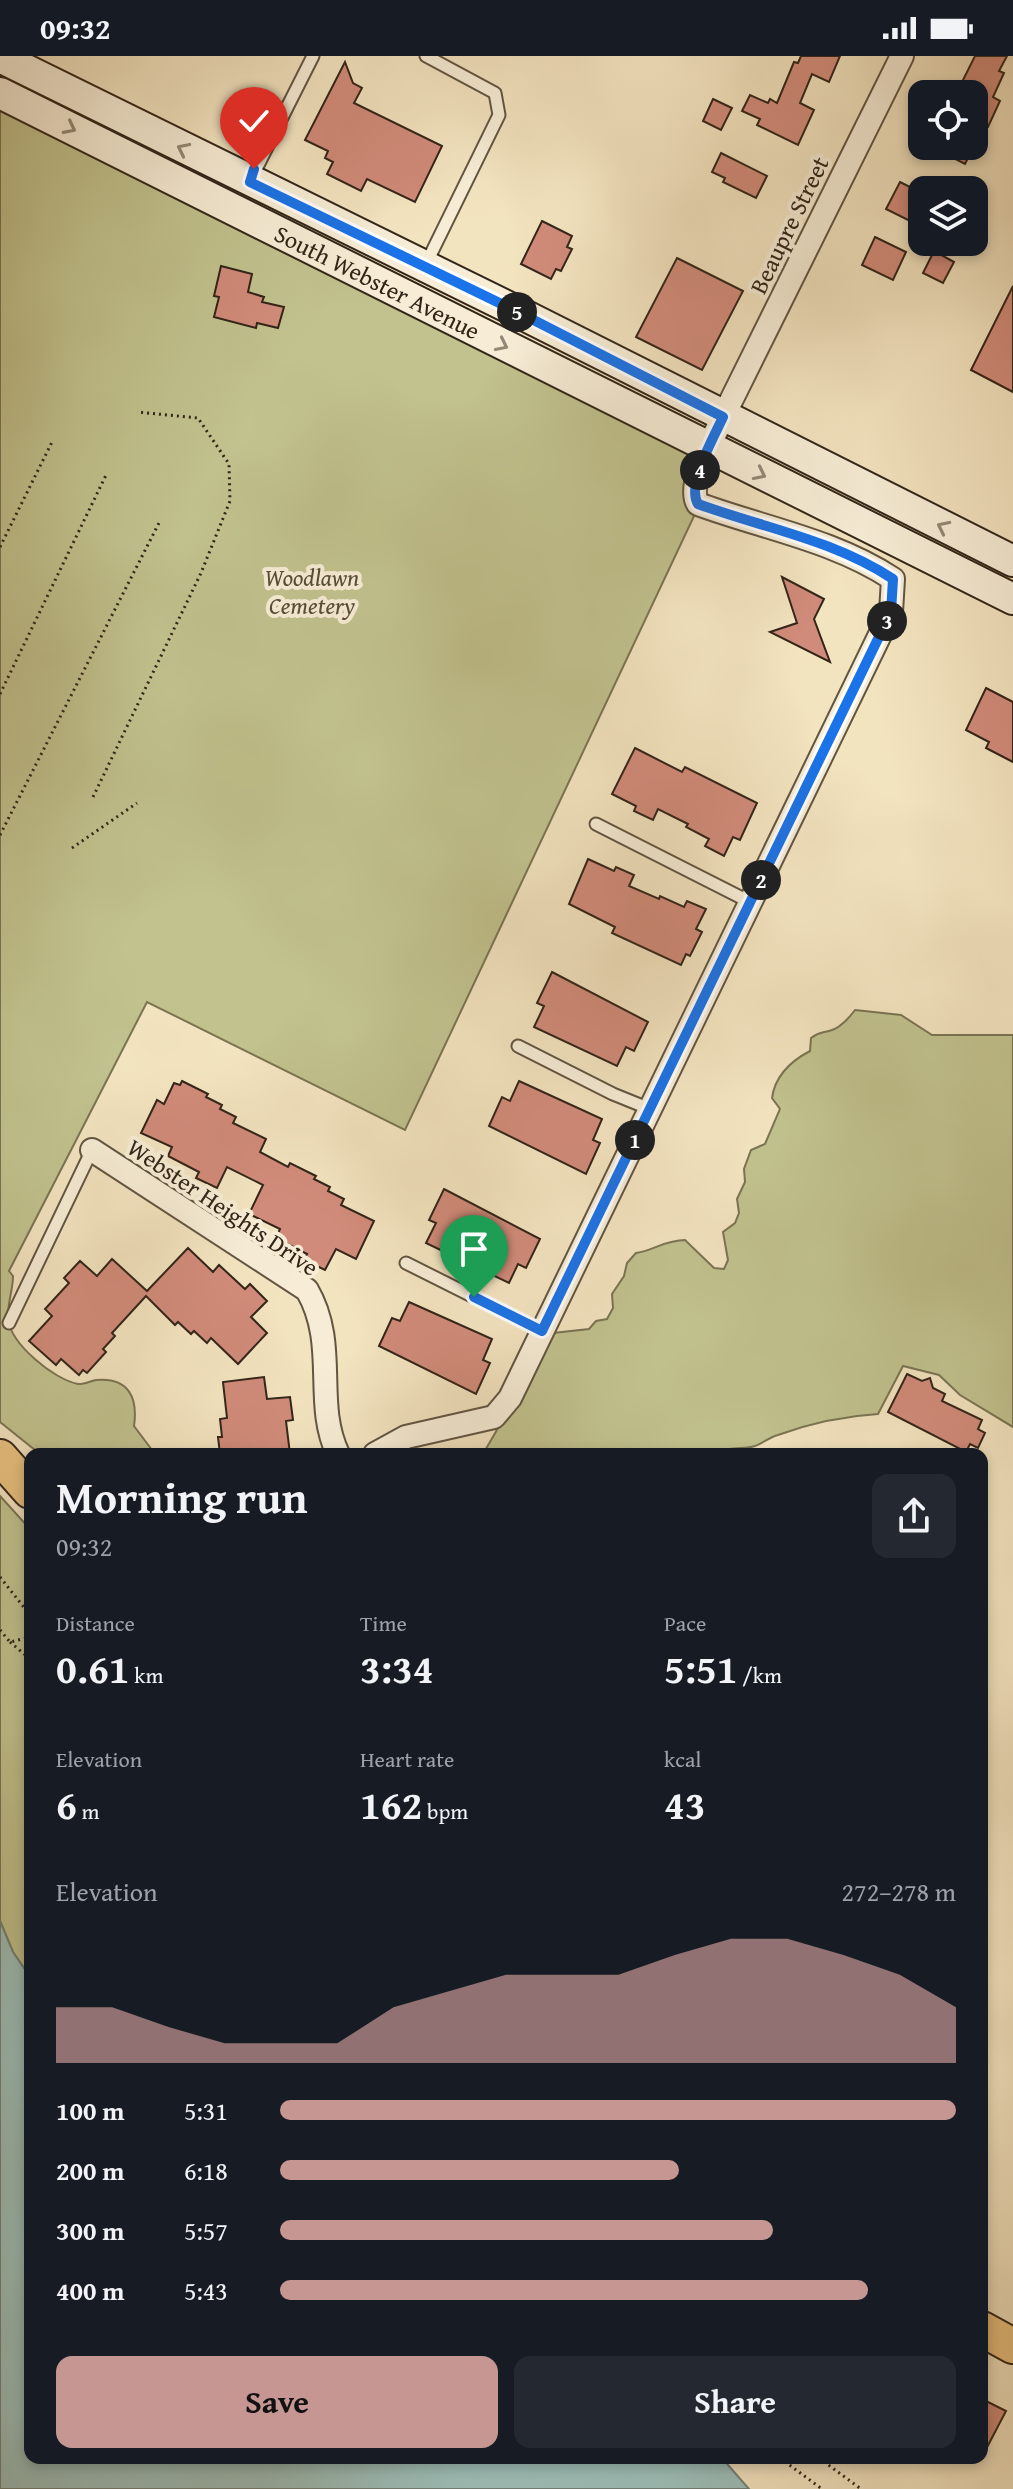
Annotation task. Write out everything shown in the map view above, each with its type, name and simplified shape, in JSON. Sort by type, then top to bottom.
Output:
[{"type":"main road","name":"South Webster Avenue","points":[[0,57],[1013,561]]},
{"type":"main road","name":"South Webster Avenue","points":[[0,93],[1013,599]]},
{"type":"main road","points":[[0,1457],[24,1484]]},
{"type":"main road","points":[[988,2332],[1013,2346]]},
{"type":"street","name":"Beaupre Street","points":[[723,417],[902,56]]},
{"type":"street","points":[[386,1448],[406,1437],[494,1417],[510,1398],[891,612],[893,579],[876,568],[820,543],[698,504],[695,498],[696,477],[723,417]]},
{"type":"street","name":"Webster Heights Drive","points":[[92,1150],[307,1290],[323,1327],[329,1435],[335,1448]]},
{"type":"lane","points":[[250,182],[313,56]]},
{"type":"lane","points":[[425,267],[499,115],[495,93],[426,56]]},
{"type":"lane","points":[[596,824],[750,902]]},
{"type":"lane","points":[[518,1046],[650,1109]]},
{"type":"lane","points":[[9,1323],[92,1150]]},
{"type":"lane","points":[[406,1263],[542,1331]]},
{"type":"path","points":[[93,797],[201,573],[230,501],[229,464],[198,418],[137,412]]},
{"type":"path","points":[[0,547],[52,442]]},
{"type":"path","points":[[0,694],[107,473]]},
{"type":"path","points":[[0,835],[160,521]]},
{"type":"path","points":[[72,848],[137,803]]},
{"type":"path","points":[[0,1577],[24,1607]]},
{"type":"path","points":[[0,1630],[24,1654]]},
{"type":"path","points":[[10,1642],[24,1638]]},
{"type":"path","points":[[788,2464],[822,2489]]},
{"type":"path","points":[[827,2464],[861,2489]]},
{"type":"green space","name":"Woodlawn Cemetery","points":[[0,83],[702,435],[695,514],[405,1130],[147,1002],[9,1271],[13,1276],[8,1319],[25,1349],[57,1375],[78,1384],[107,1380],[124,1386],[132,1398],[134,1426],[150,1448],[32,1448],[0,1422]]},
{"type":"green space","points":[[855,1010],[901,1015],[932,1035],[1013,1035],[1013,1427],[960,1395],[939,1375],[903,1366],[878,1414],[815,1424],[775,1436],[755,1446],[486,1448],[553,1333],[589,1329],[596,1321],[607,1319],[613,1308],[612,1294],[624,1276],[627,1263],[636,1253],[685,1240],[714,1268],[724,1269],[728,1260],[723,1232],[735,1223],[739,1213],[737,1199],[745,1182],[744,1169],[751,1150],[765,1144],[780,1109],[772,1098],[780,1076],[796,1059],[810,1051],[811,1038],[833,1030]]},
{"type":"green space","points":[[0,1496],[24,1522],[24,1968],[13,1952],[0,1921]]},
{"type":"water","points":[[0,1921],[13,1952],[24,1968],[24,2464],[727,2464],[749,2489],[0,2489]]},
{"type":"building","points":[[801,56],[840,56],[829,82],[812,74],[800,103],[814,110],[798,145],[757,125],[760,119],[742,111],[750,95],[768,103],[770,99],[777,103],[794,62],[798,63]]},
{"type":"building","points":[[975,56],[1007,56],[999,71],[1004,73],[993,97],[1000,101],[988,127],[988,80],[963,80]]},
{"type":"building","points":[[345,62],[353,83],[362,88],[354,103],[442,146],[415,202],[367,179],[361,191],[327,174],[333,162],[325,158],[328,151],[305,140]]},
{"type":"building","points":[[713,99],[732,108],[721,130],[703,121]]},
{"type":"building","points":[[721,153],[767,176],[756,198],[723,182],[725,178],[712,172]]},
{"type":"building","points":[[900,182],[908,186],[908,220],[886,209]]},
{"type":"building","points":[[542,221],[572,236],[567,247],[572,249],[561,271],[556,269],[551,279],[521,264]]},
{"type":"building","points":[[875,237],[906,252],[893,280],[862,265]]},
{"type":"building","points":[[932,256],[943,256],[954,262],[943,283],[923,273]]},
{"type":"building","points":[[677,258],[743,291],[702,370],[636,337]]},
{"type":"building","points":[[221,266],[252,274],[248,292],[264,297],[262,302],[284,307],[278,328],[257,323],[256,328],[214,317],[219,297],[214,296]]},
{"type":"building","points":[[1013,286],[1013,392],[971,370]]},
{"type":"building","points":[[782,577],[824,599],[814,619],[830,662],[770,632],[797,623]]},
{"type":"building","points":[[986,688],[1013,702],[1013,762],[986,748],[989,742],[966,730]]},
{"type":"building","points":[[635,748],[682,772],[685,767],[757,803],[740,840],[733,837],[724,856],[705,846],[709,839],[686,827],[688,824],[658,809],[653,820],[634,811],[636,806],[612,794]]},
{"type":"building","points":[[588,859],[614,871],[616,867],[634,875],[629,886],[659,899],[660,896],[684,907],[687,901],[706,909],[696,929],[702,932],[690,956],[686,954],[681,965],[612,933],[615,927],[569,904]]},
{"type":"building","points":[[552,972],[648,1022],[634,1051],[626,1047],[617,1066],[534,1027],[544,1006],[537,1003]]},
{"type":"building","points":[[182,1081],[222,1105],[220,1109],[236,1117],[233,1123],[266,1139],[260,1152],[288,1167],[290,1163],[316,1176],[314,1179],[330,1187],[328,1191],[344,1199],[341,1205],[374,1221],[356,1259],[336,1249],[325,1270],[304,1260],[307,1254],[276,1238],[280,1229],[249,1214],[263,1185],[227,1167],[217,1188],[196,1178],[199,1172],[168,1156],[172,1147],[141,1133],[157,1100],[164,1104],[174,1083],[180,1085]]},
{"type":"building","points":[[519,1081],[602,1119],[593,1140],[600,1143],[586,1174],[489,1126],[502,1097],[510,1101]]},
{"type":"building","points":[[444,1189],[540,1239],[526,1268],[518,1264],[509,1283],[426,1243],[436,1223],[429,1220]]},
{"type":"building","points":[[188,1248],[213,1272],[219,1265],[245,1289],[250,1284],[267,1301],[251,1317],[267,1333],[238,1364],[211,1338],[207,1343],[178,1322],[175,1325],[146,1296],[112,1333],[115,1336],[103,1349],[106,1352],[87,1373],[83,1370],[79,1375],[61,1359],[56,1365],[29,1341],[52,1316],[45,1309],[69,1283],[64,1278],[80,1261],[97,1276],[112,1259],[147,1291]]},
{"type":"building","points":[[409,1302],[492,1339],[483,1360],[490,1363],[476,1394],[379,1346],[392,1318],[400,1321]]},
{"type":"building","points":[[907,1374],[922,1381],[930,1378],[933,1388],[945,1394],[942,1401],[982,1420],[978,1429],[985,1433],[978,1448],[970,1444],[968,1448],[958,1448],[888,1412]]},
{"type":"building","points":[[264,1377],[267,1399],[290,1397],[293,1420],[286,1421],[289,1448],[219,1448],[218,1437],[222,1437],[220,1419],[227,1418],[223,1382]]},
{"type":"building","points":[[988,2402],[1006,2411],[988,2446]]},
{"type":"route","points":[[254,169],[250,182],[516,311],[723,417],[696,477],[695,498],[698,504],[820,543],[893,579],[891,612],[542,1331],[474,1297]]}]
